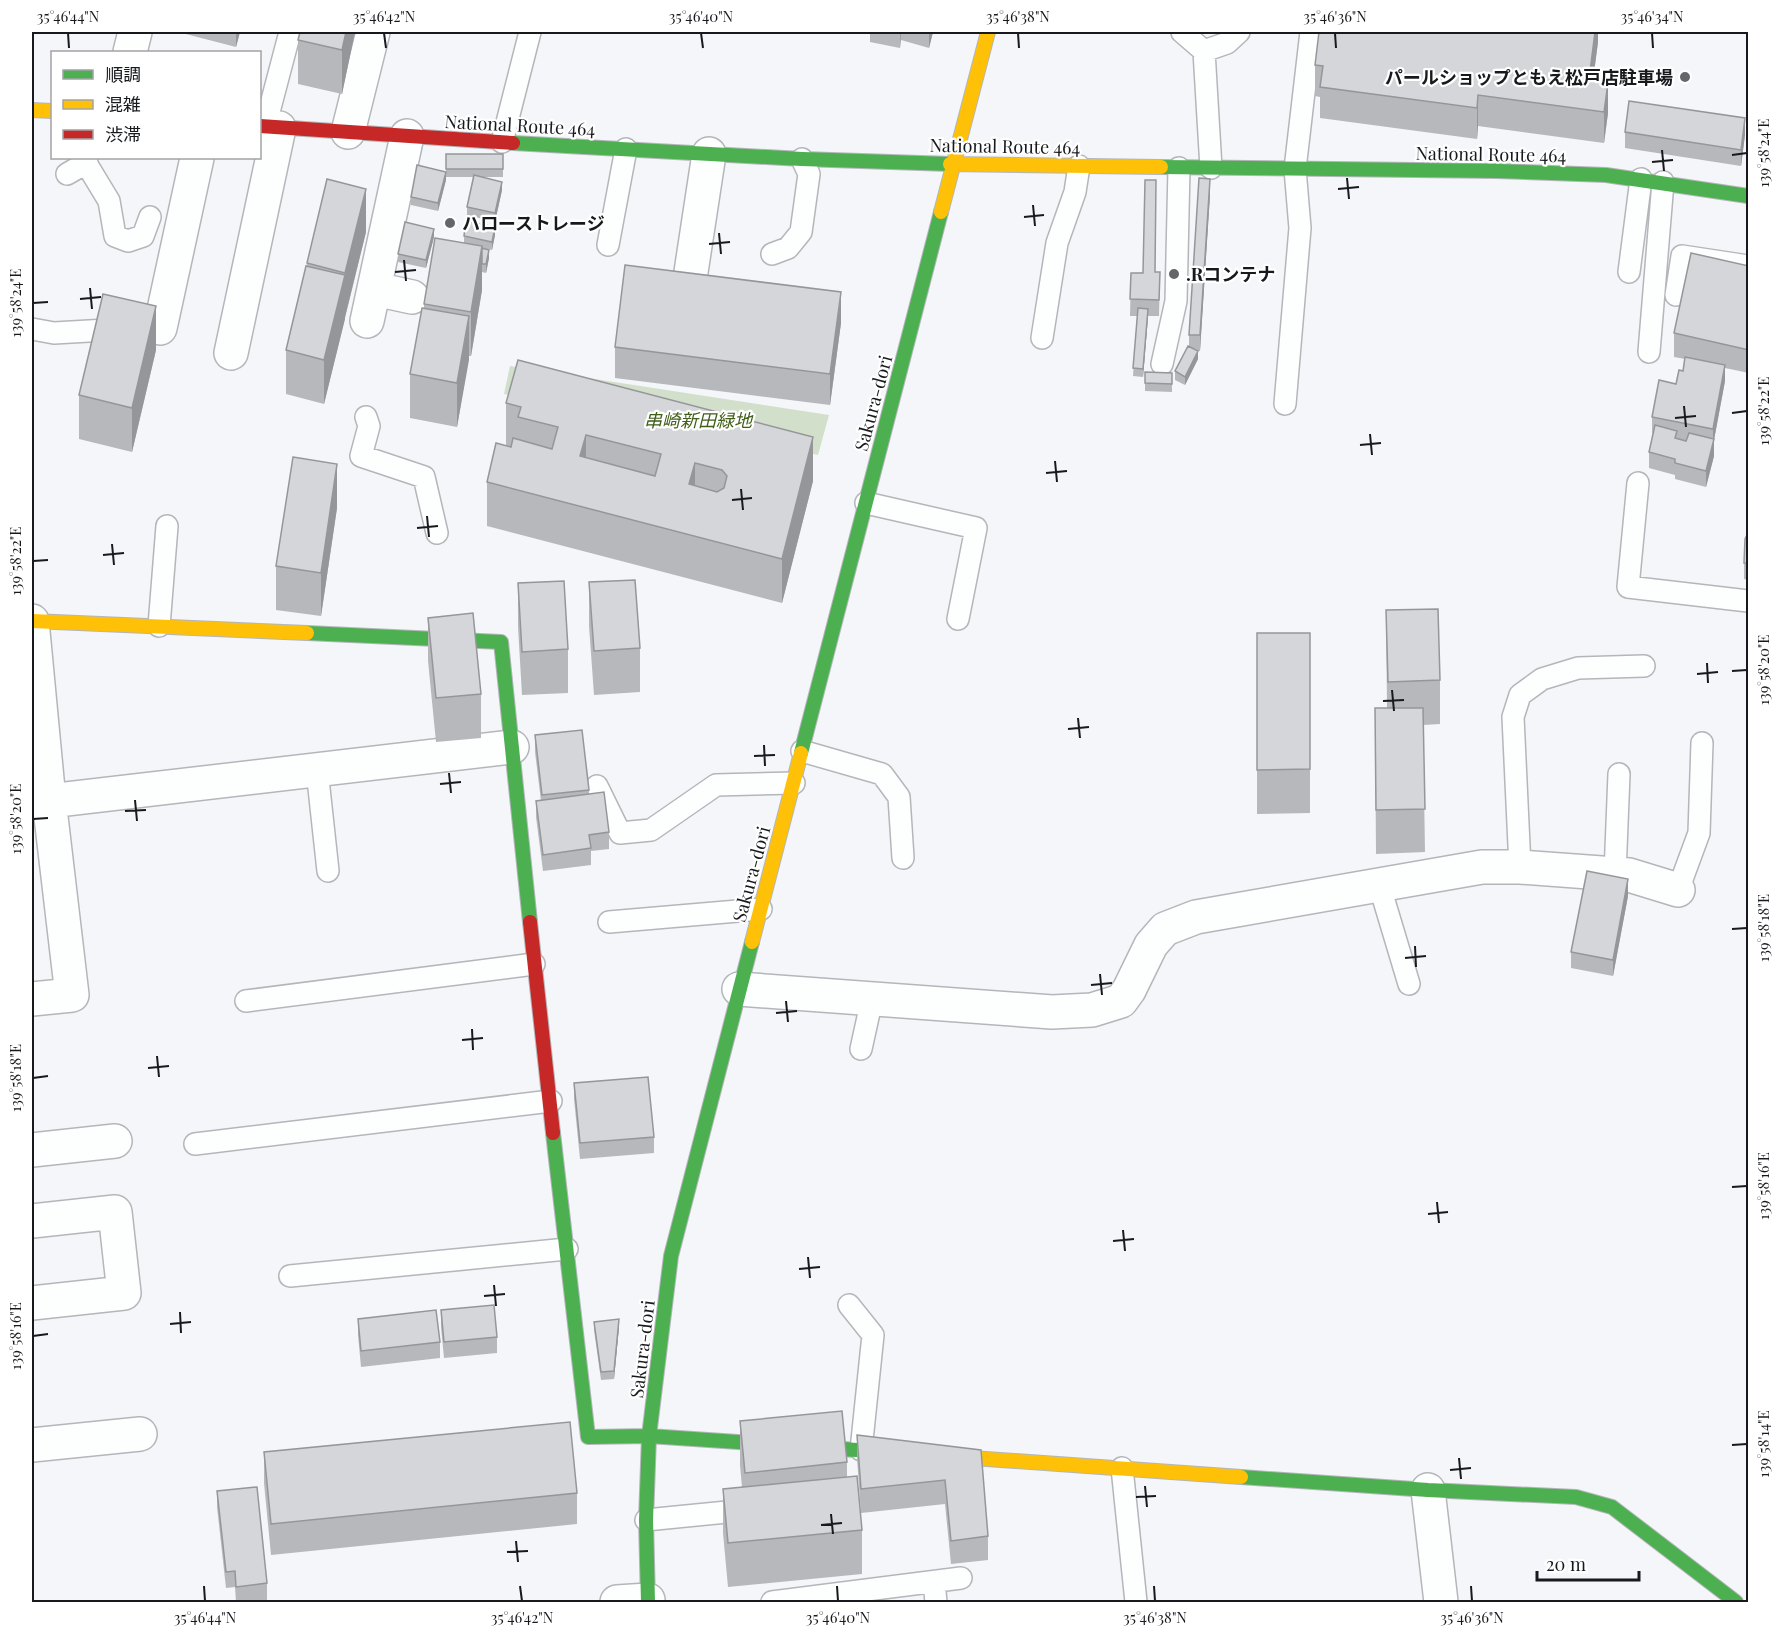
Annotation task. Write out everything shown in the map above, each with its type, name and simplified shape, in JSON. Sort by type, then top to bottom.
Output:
[{"type":"main road","name":"Sakura-dori","points":[[638,1602],[646,1521],[649,1436],[671,1256],[988,32]]},
{"type":"main road","points":[[32,110],[51,111]]},
{"type":"main road","name":"National Route 464","points":[[268,127],[802,159],[1179,168],[1497,171],[1606,176],[1664,182],[1749,196]]},
{"type":"main road","points":[[32,621],[501,642],[534,964],[588,1437],[649,1436],[1428,1490],[1576,1497],[1612,1507],[1736,1602]]},
{"type":"street","points":[[130,51],[135,32]]},
{"type":"street","points":[[348,132],[373,32]]},
{"type":"street","points":[[231,353],[268,127]]},
{"type":"street","points":[[367,321],[407,136]]},
{"type":"street","points":[[691,272],[709,154]]},
{"type":"street","points":[[160,328],[197,159]]},
{"type":"street","points":[[375,289],[412,297]]},
{"type":"street","points":[[32,621],[40,802],[72,994],[32,999]]},
{"type":"street","points":[[40,802],[512,747]]},
{"type":"street","points":[[739,989],[1052,1012],[1092,1010],[1121,1001],[1129,990],[1151,945],[1166,929],[1196,917],[1482,867],[1520,867],[1615,874],[1678,890]]},
{"type":"street","points":[[32,1150],[115,1141]]},
{"type":"street","points":[[32,1221],[115,1212],[124,1293],[32,1303]]},
{"type":"street","points":[[32,1445],[140,1434]]},
{"type":"street","points":[[1428,1490],[1441,1602]]},
{"type":"lane","points":[[268,127],[290,32]]},
{"type":"lane","points":[[502,142],[530,32]]},
{"type":"lane","points":[[1182,32],[1204,51],[1211,168]]},
{"type":"lane","points":[[1204,51],[1227,43],[1239,32]]},
{"type":"lane","points":[[1286,404],[1300,228],[1294,169],[1311,32]]},
{"type":"lane","points":[[608,245],[626,149]]},
{"type":"lane","points":[[772,254],[788,248],[801,232],[809,174],[802,159]]},
{"type":"lane","points":[[67,174],[87,160],[109,201],[115,236],[128,241],[143,236],[150,217]]},
{"type":"lane","points":[[1042,338],[1057,243],[1075,192],[1079,166]]},
{"type":"lane","points":[[1162,364],[1176,301],[1179,168]]},
{"type":"lane","points":[[1629,272],[1641,179]]},
{"type":"lane","points":[[1649,352],[1664,182]]},
{"type":"lane","points":[[1676,295],[1682,256],[1749,266]]},
{"type":"lane","points":[[32,329],[54,333],[160,328]]},
{"type":"lane","points":[[366,417],[369,426],[361,456],[423,477],[437,533]]},
{"type":"lane","points":[[1638,483],[1628,587],[1749,601]]},
{"type":"lane","points":[[866,503],[976,528],[958,619]]},
{"type":"lane","points":[[159,626],[167,526]]},
{"type":"lane","points":[[1520,867],[1513,717],[1520,695],[1542,679],[1578,668],[1644,666]]},
{"type":"lane","points":[[1678,890],[1699,833],[1702,743]]},
{"type":"lane","points":[[802,751],[882,774],[898,797],[903,858]]},
{"type":"lane","points":[[317,770],[328,871]]},
{"type":"lane","points":[[1615,874],[1619,774]]},
{"type":"lane","points":[[597,786],[620,833],[651,830],[716,785],[794,783]]},
{"type":"lane","points":[[1379,884],[1409,984]]},
{"type":"lane","points":[[609,922],[761,909]]},
{"type":"lane","points":[[246,1001],[534,964]]},
{"type":"lane","points":[[861,1049],[872,999]]},
{"type":"lane","points":[[195,1144],[550,1101]]},
{"type":"lane","points":[[290,1276],[567,1249]]},
{"type":"lane","points":[[849,1305],[873,1335],[861,1450]]},
{"type":"lane","points":[[1122,1468],[1136,1602]]},
{"type":"lane","points":[[646,1521],[727,1512]]},
{"type":"lane","points":[[772,1602],[935,1592],[961,1578]]},
{"type":"green space","name":"串崎新田緑地","points":[[510,366],[829,415],[818,455],[723,433],[719,451],[504,394]]},
{"type":"building","points":[[300,32],[346,32],[342,50],[298,40]]},
{"type":"building","points":[[1319,32],[1595,32],[1589,79],[1608,82],[1604,112],[1478,95],[1477,108],[1320,87],[1323,66],[1315,65]]},
{"type":"building","points":[[1629,101],[1745,118],[1741,150],[1625,132]]},
{"type":"building","points":[[446,154],[503,154],[503,169],[446,169]]},
{"type":"building","points":[[417,165],[446,172],[438,203],[411,197]]},
{"type":"building","points":[[474,175],[502,182],[495,213],[467,207]]},
{"type":"building","points":[[1199,178],[1210,179],[1200,335],[1189,335]]},
{"type":"building","points":[[327,179],[366,189],[345,273],[307,263]]},
{"type":"building","points":[[1145,180],[1156,180],[1155,272],[1160,272],[1159,300],[1130,299],[1131,273],[1143,273]]},
{"type":"building","points":[[466,221],[495,227],[492,242],[464,236]]},
{"type":"building","points":[[405,222],[434,229],[426,260],[398,254]]},
{"type":"building","points":[[435,238],[482,246],[471,312],[424,304]]},
{"type":"building","points":[[482,248],[489,250],[486,264],[482,264]]},
{"type":"building","points":[[1691,253],[1749,266],[1749,350],[1674,333]]},
{"type":"building","points":[[625,265],[841,292],[830,374],[615,347]]},
{"type":"building","points":[[306,266],[345,275],[324,360],[286,350]]},
{"type":"building","points":[[103,294],[156,306],[132,408],[79,395]]},
{"type":"building","points":[[422,308],[469,316],[457,383],[410,374]]},
{"type":"building","points":[[1138,308],[1148,309],[1143,369],[1133,368]]},
{"type":"building","points":[[1188,346],[1198,351],[1185,377],[1175,371]]},
{"type":"building","points":[[1685,357],[1725,365],[1713,429],[1652,417],[1659,380],[1676,384],[1679,370],[1683,371]]},
{"type":"building","points":[[518,360],[813,437],[782,559],[487,482],[496,443],[511,447],[513,438],[552,449],[558,427],[518,417],[521,407],[506,403]],"holes":[[[586,435],[661,454],[655,476],[580,456]],[[695,463],[722,470],[727,476],[724,488],[717,492],[689,484]]]},
{"type":"building","points":[[1145,372],[1172,373],[1172,384],[1145,383]]},
{"type":"building","points":[[1655,425],[1677,431],[1675,438],[1686,441],[1689,433],[1714,439],[1706,471],[1675,463],[1675,459],[1649,452]]},
{"type":"building","points":[[293,457],[337,464],[321,573],[276,566]]},
{"type":"building","points":[[1749,531],[1749,563],[1744,563],[1745,539]]},
{"type":"building","points":[[635,580],[640,648],[594,651],[589,582]]},
{"type":"building","points":[[564,581],[568,649],[522,652],[518,583]]},
{"type":"building","points":[[1438,609],[1440,680],[1388,682],[1386,610]]},
{"type":"building","points":[[473,613],[481,694],[436,698],[428,618]]},
{"type":"building","points":[[1257,633],[1310,633],[1310,769],[1257,770]]},
{"type":"building","points":[[1375,708],[1423,708],[1425,809],[1376,810]]},
{"type":"building","points":[[582,730],[589,790],[542,795],[535,735]]},
{"type":"building","points":[[604,792],[609,832],[589,835],[591,848],[543,855],[536,801]]},
{"type":"building","points":[[1587,871],[1628,879],[1613,960],[1571,952]]},
{"type":"building","points":[[648,1077],[654,1137],[580,1143],[574,1083]]},
{"type":"building","points":[[494,1305],[497,1337],[444,1342],[441,1310]]},
{"type":"building","points":[[436,1310],[440,1342],[361,1351],[358,1319]]},
{"type":"building","points":[[619,1319],[614,1371],[601,1372],[594,1322]]},
{"type":"building","points":[[842,1411],[847,1462],[745,1473],[740,1421]]},
{"type":"building","points":[[570,1422],[577,1493],[271,1524],[264,1452]]},
{"type":"building","points":[[857,1435],[981,1450],[988,1536],[951,1541],[945,1480],[861,1489]]},
{"type":"building","points":[[857,1476],[862,1530],[728,1543],[723,1489]]},
{"type":"building","points":[[257,1487],[267,1583],[236,1587],[235,1571],[226,1572],[217,1491]]},
{"type":"traffic: fast","points":[[513,143],[802,159],[950,164]]},
{"type":"traffic: fast","points":[[1161,167],[1497,171],[1606,175],[1748,196]]},
{"type":"traffic: fast","points":[[801,753],[941,212]]},
{"type":"traffic: fast","points":[[307,633],[501,642],[530,922]]},
{"type":"traffic: fast","points":[[648,1602],[646,1520],[649,1436],[671,1256],[752,942]]},
{"type":"traffic: fast","points":[[553,1133],[588,1437],[649,1436],[916,1454]]},
{"type":"traffic: fast","points":[[1241,1477],[1428,1490],[1576,1497],[1612,1507],[1736,1602]]},
{"type":"traffic: slow","points":[[941,212],[988,32]]},
{"type":"traffic: slow","points":[[32,110],[51,111]]},
{"type":"traffic: slow","points":[[950,164],[1161,167]]},
{"type":"traffic: slow","points":[[32,621],[307,633]]},
{"type":"traffic: slow","points":[[752,942],[801,753]]},
{"type":"traffic: slow","points":[[916,1454],[1241,1477]]},
{"type":"traffic: jam","points":[[261,126],[513,143]]},
{"type":"traffic: jam","points":[[530,922],[553,1133]]},
{"type":"place","name":"パールショップともえ松戸店駐車場","points":[[1685,77]]},
{"type":"place","name":"ハローストレージ","points":[[450,223]]},
{"type":"place","name":".Rコンテナ","points":[[1174,274]]}]
